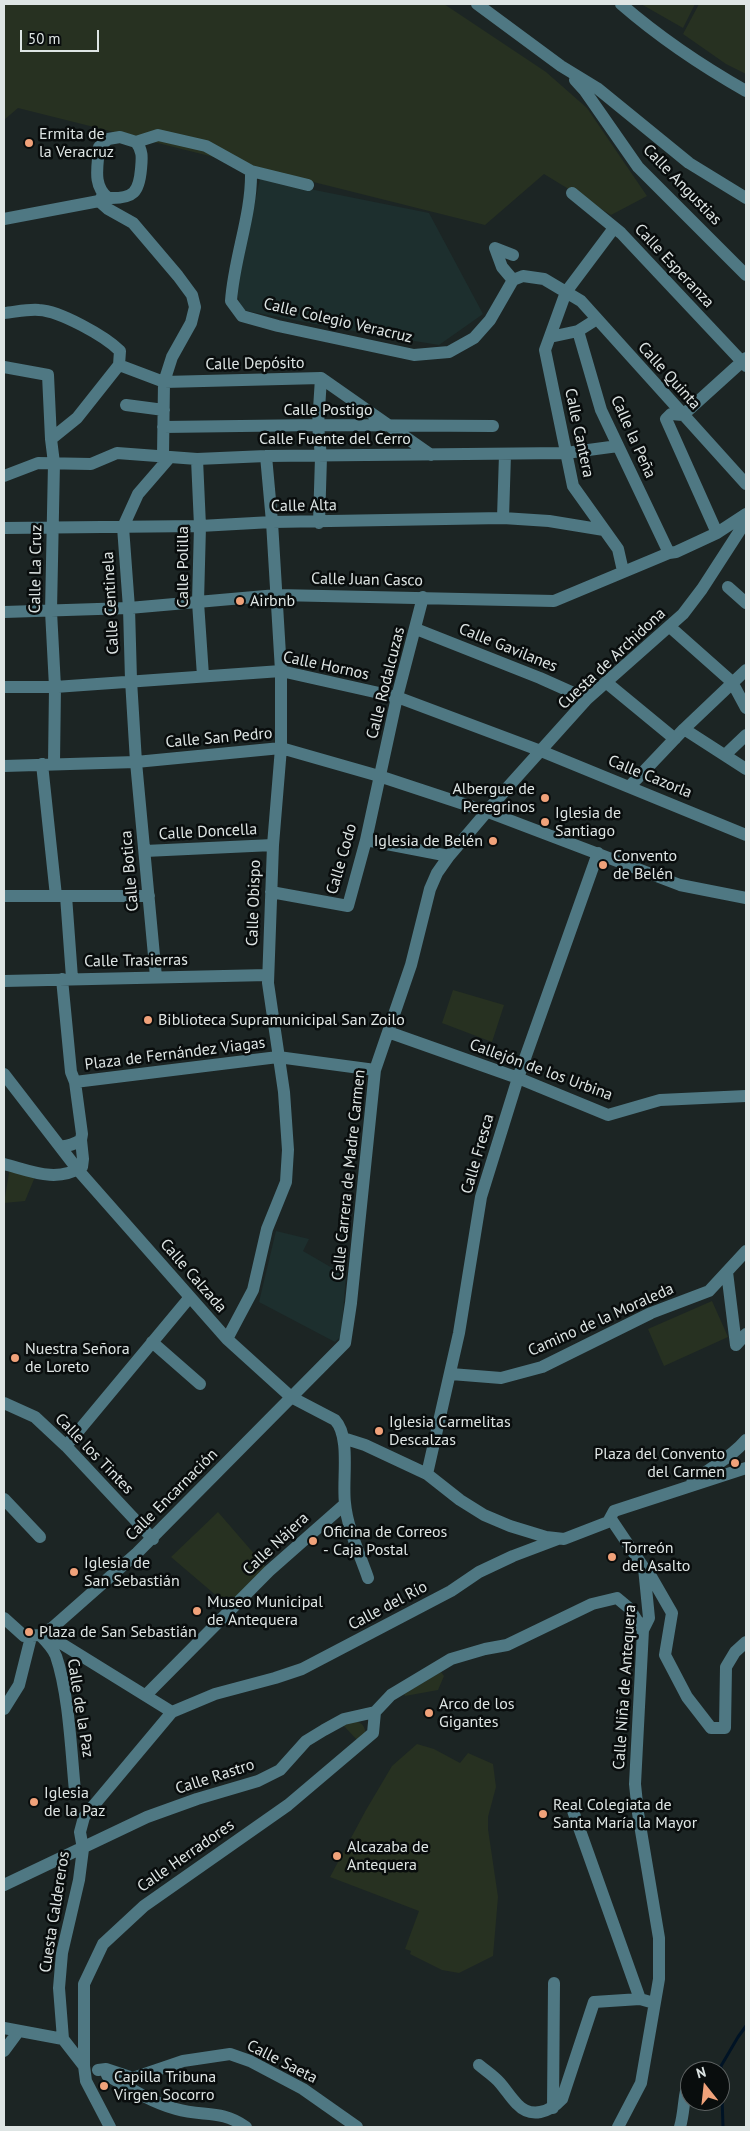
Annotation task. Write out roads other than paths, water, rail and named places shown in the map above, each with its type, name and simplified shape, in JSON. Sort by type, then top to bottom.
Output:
[{"type":"street","points":[[477,4],[561,66],[597,88],[690,163],[746,198]]},
{"type":"street","points":[[621,4],[654,31],[724,79],[746,91]]},
{"type":"street","name":"Calle Angustias","points":[[561,66],[585,91],[638,166],[746,275]]},
{"type":"street","points":[[167,456],[163,427],[164,382],[172,357],[192,323],[195,307],[192,296],[178,276],[133,223],[108,209],[97,180],[99,148],[108,139],[120,137],[136,142],[158,135],[206,146],[251,171],[308,185]]},
{"type":"street","points":[[4,219],[102,197],[117,198],[134,193],[139,187],[143,156],[136,142]]},
{"type":"street","name":"Calle Colegio Veracruz","points":[[251,171],[251,187],[232,278],[230,301],[242,316],[278,326],[414,355],[449,352],[474,338],[490,320],[513,280]]},
{"type":"street","name":"Calle Esperanza","points":[[572,193],[614,228],[745,362]]},
{"type":"street","name":"Calle Cantera","points":[[614,228],[566,292],[545,350],[573,486],[618,549],[623,572]]},
{"type":"street","points":[[513,256],[495,248],[502,267],[513,280],[523,276],[544,279],[566,292]]},
{"type":"street","name":"Calle Quinta","points":[[566,292],[581,301],[746,484]]},
{"type":"street","points":[[4,313],[40,310],[72,320],[113,344],[120,351],[120,365],[77,418],[50,438]]},
{"type":"street","points":[[550,337],[578,331],[597,319]]},
{"type":"street","name":"Calle la Peña","points":[[578,331],[601,410],[670,553]]},
{"type":"street","points":[[724,555],[725,538],[722,534],[717,533],[666,420],[671,414],[683,415],[745,362]]},
{"type":"street","name":"Calle Depósito","points":[[120,365],[164,382],[321,378],[431,455]]},
{"type":"street","name":"Calle La Cruz","points":[[4,366],[48,374],[50,438],[54,462],[51,611],[55,687],[48,763],[61,896],[71,1072],[75,1082],[84,1158],[82,1167],[78,1170]]},
{"type":"street","points":[[320,523],[321,456],[318,425],[321,378]]},
{"type":"street","points":[[126,405],[164,410]]},
{"type":"street","name":"Calle Postigo","points":[[163,427],[318,425],[390,427],[492,426]]},
{"type":"street","name":"Calle Fuente del Cerro","points":[[4,476],[38,463],[91,464],[117,453],[197,459],[266,456],[566,453],[618,446]]},
{"type":"street","points":[[503,518],[505,454]]},
{"type":"street","name":"Calle Centinela","points":[[136,762],[129,608],[123,527],[138,494],[167,456]]},
{"type":"street","name":"Calle Obispo","points":[[227,1340],[254,1290],[267,1229],[286,1182],[288,1150],[284,1092],[268,975],[273,845],[281,748],[281,671],[266,456]]},
{"type":"street","name":"Calle Polilla","points":[[197,459],[200,526],[198,602],[203,676]]},
{"type":"street","name":"Calle Juan Casco","points":[[4,612],[129,608],[277,595],[554,601],[676,552],[717,533],[746,514]]},
{"type":"street","name":"Calle Alta","points":[[4,528],[200,526],[272,522],[320,523],[503,518],[550,521],[604,530]]},
{"type":"street","name":"Cuesta de Archidona","points":[[488,812],[507,788],[587,699],[608,683],[670,627],[702,589],[746,521]]},
{"type":"street","points":[[728,587],[746,603]]},
{"type":"street","name":"Calle Rodalcuzas","points":[[380,776],[397,697],[423,597]]},
{"type":"street","points":[[670,627],[741,677],[746,708]]},
{"type":"street","name":"Calle Gavilanes","points":[[416,629],[540,678],[587,699]]},
{"type":"street","name":"Calle Hornos","points":[[4,687],[55,687],[131,680],[281,671],[397,697],[541,751]]},
{"type":"street","points":[[630,786],[684,729],[741,677]]},
{"type":"street","points":[[608,683],[675,739]]},
{"type":"street","points":[[684,729],[746,769]]},
{"type":"street","points":[[725,756],[746,735]]},
{"type":"street","name":"Calle San Pedro","points":[[4,766],[48,763],[136,762],[281,748],[380,776],[488,812],[680,885],[746,898]]},
{"type":"street","name":"Calle Cazorla","points":[[541,751],[746,835]]},
{"type":"street","name":"Calle Botica","points":[[136,762],[156,976]]},
{"type":"street","name":"Calle Codo","points":[[271,892],[348,906],[366,840],[380,776]]},
{"type":"street","name":"Calle Carrera de Madre Carmen","points":[[291,1397],[344,1344],[351,1304],[375,1070],[411,965],[431,884],[449,856],[488,812]]},
{"type":"street","points":[[366,840],[449,856]]},
{"type":"street","name":"Calle Doncella","points":[[145,851],[273,845]]},
{"type":"street","name":"Calle Fresca","points":[[427,1474],[459,1333],[481,1197],[518,1078],[598,853]]},
{"type":"street","points":[[4,896],[149,896]]},
{"type":"street","name":"Calle Trasierras","points":[[4,981],[67,978],[268,975]]},
{"type":"street","name":"Callejón de los Urbina","points":[[388,1032],[518,1078],[608,1116],[660,1100],[746,1096]]},
{"type":"street","name":"Plaza de Fernández Viagas","points":[[75,1082],[278,1057],[375,1070]]},
{"type":"street","name":"Calle Calzada","points":[[4,1074],[78,1170],[227,1340],[291,1397],[335,1420],[341,1429],[343,1438]]},
{"type":"street","points":[[60,1146],[72,1145],[81,1140]]},
{"type":"street","points":[[4,1164],[93,1187]]},
{"type":"street","points":[[56,1176],[71,1174],[78,1170]]},
{"type":"street","name":"Camino de la Moraleda","points":[[451,1374],[501,1378],[542,1367],[651,1313],[709,1291],[746,1251]]},
{"type":"street","points":[[727,1272],[736,1345],[746,1334]]},
{"type":"street","points":[[66,1446],[190,1297]]},
{"type":"street","points":[[152,1342],[200,1384]]},
{"type":"street","name":"Calle Encarnación","points":[[41,1634],[152,1538],[291,1397]]},
{"type":"street","name":"Calle los Tintes","points":[[6,1407],[35,1417],[66,1446],[152,1538]]},
{"type":"street","points":[[368,1578],[345,1504],[343,1438],[366,1445],[427,1474],[460,1500],[484,1514],[510,1526],[546,1538],[564,1539],[580,1534],[611,1519],[614,1510],[746,1468]]},
{"type":"street","points":[[688,1486],[701,1475],[735,1454],[746,1440]]},
{"type":"street","points":[[4,1499],[40,1537]]},
{"type":"street","name":"Calle Nájera","points":[[146,1694],[269,1571],[345,1504]]},
{"type":"street","name":"Calle Niña de Antequera","points":[[611,1519],[644,1568],[649,1618],[643,1630],[635,1784],[638,1813],[659,1938],[659,1979],[641,2083],[618,2127]]},
{"type":"street","name":"Calle del Río","points":[[172,1712],[215,1694],[302,1669],[443,1596],[479,1572],[558,1538]]},
{"type":"street","points":[[644,1568],[649,1573],[672,1613],[665,1655],[687,1697],[710,1728],[725,1728],[726,1667],[735,1652],[746,1642]]},
{"type":"street","points":[[375,1712],[391,1695],[451,1659],[485,1649],[508,1645],[592,1604],[617,1598],[628,1608],[643,1630]]},
{"type":"street","points":[[4,1618],[21,1634],[41,1634],[146,1694],[172,1712]]},
{"type":"street","points":[[4,1709],[19,1685],[41,1634]]},
{"type":"street","name":"Calle de la Paz","points":[[41,1634],[50,1646],[57,1662],[68,1723],[75,1791]]},
{"type":"street","name":"Cuesta Caldereros","points":[[63,2039],[59,1988],[62,1954],[79,1880],[83,1849],[80,1832],[83,1820],[172,1712]]},
{"type":"street","name":"Calle Rastro","points":[[4,1885],[147,1817],[197,1799],[258,1782],[280,1770],[306,1741],[324,1730],[344,1719],[375,1712]]},
{"type":"street","name":"Calle Herradores","points":[[84,2066],[84,1984],[103,1944],[144,1906],[288,1805],[373,1733],[375,1712]]},
{"type":"street","points":[[572,1808],[640,1999]]},
{"type":"street","points":[[553,2108],[554,1983]]},
{"type":"street","points":[[479,2065],[498,2081],[517,2105],[524,2110],[541,2112],[553,2108],[562,2099],[594,2002],[640,1999],[654,2003]]},
{"type":"street","points":[[4,2028],[63,2039],[84,2066],[86,2081],[110,2127]]},
{"type":"street","points":[[4,2051],[18,2032]]},
{"type":"street","name":"Calle Saeta","points":[[98,2070],[106,2069],[133,2078],[183,2061],[230,2054],[250,2060],[303,2089],[357,2127]]},
{"type":"street","points":[[84,2066],[98,2070],[148,2099],[177,2109],[230,2117],[246,2127]]},
{"type":"street","points":[[680,2127],[685,2111]]},
{"type":"waterway","points":[[723,2127],[721,2066],[746,2026]]},
{"type":"place","name":"Ermita de la Veracruz","points":[[29,143]]},
{"type":"place","name":"Airbnb","points":[[240,601]]},
{"type":"place","name":"Albergue de Peregrinos","points":[[545,798]]},
{"type":"place","name":"Iglesia de Santiago","points":[[545,822]]},
{"type":"place","name":"Iglesia de Belén","points":[[493,841]]},
{"type":"place","name":"Convento de Belén","points":[[603,865]]},
{"type":"place","name":"Biblioteca Supramunicipal San Zoilo","points":[[148,1020]]},
{"type":"place","name":"Nuestra Señora de Loreto","points":[[15,1358]]},
{"type":"place","name":"Iglesia Carmelitas Descalzas","points":[[379,1431]]},
{"type":"place","name":"Plaza del Convento del Carmen","points":[[735,1463]]},
{"type":"place","name":"Oficina de Correos - Caja Postal","points":[[313,1541]]},
{"type":"place","name":"Torreón del Asalto","points":[[612,1557]]},
{"type":"place","name":"Iglesia de San Sebastián","points":[[74,1572]]},
{"type":"place","name":"Museo Municipal de Antequera","points":[[197,1611]]},
{"type":"place","name":"Plaza de San Sebastián","points":[[29,1632]]},
{"type":"place","name":"Arco de los Gigantes","points":[[429,1713]]},
{"type":"place","name":"Iglesia de la Paz","points":[[34,1802]]},
{"type":"place","name":"Real Colegiata de Santa María la Mayor","points":[[543,1814]]},
{"type":"place","name":"Alcazaba de Antequera","points":[[337,1856]]},
{"type":"place","name":"Capilla Tribuna Virgen Socorro","points":[[104,2086]]}]
